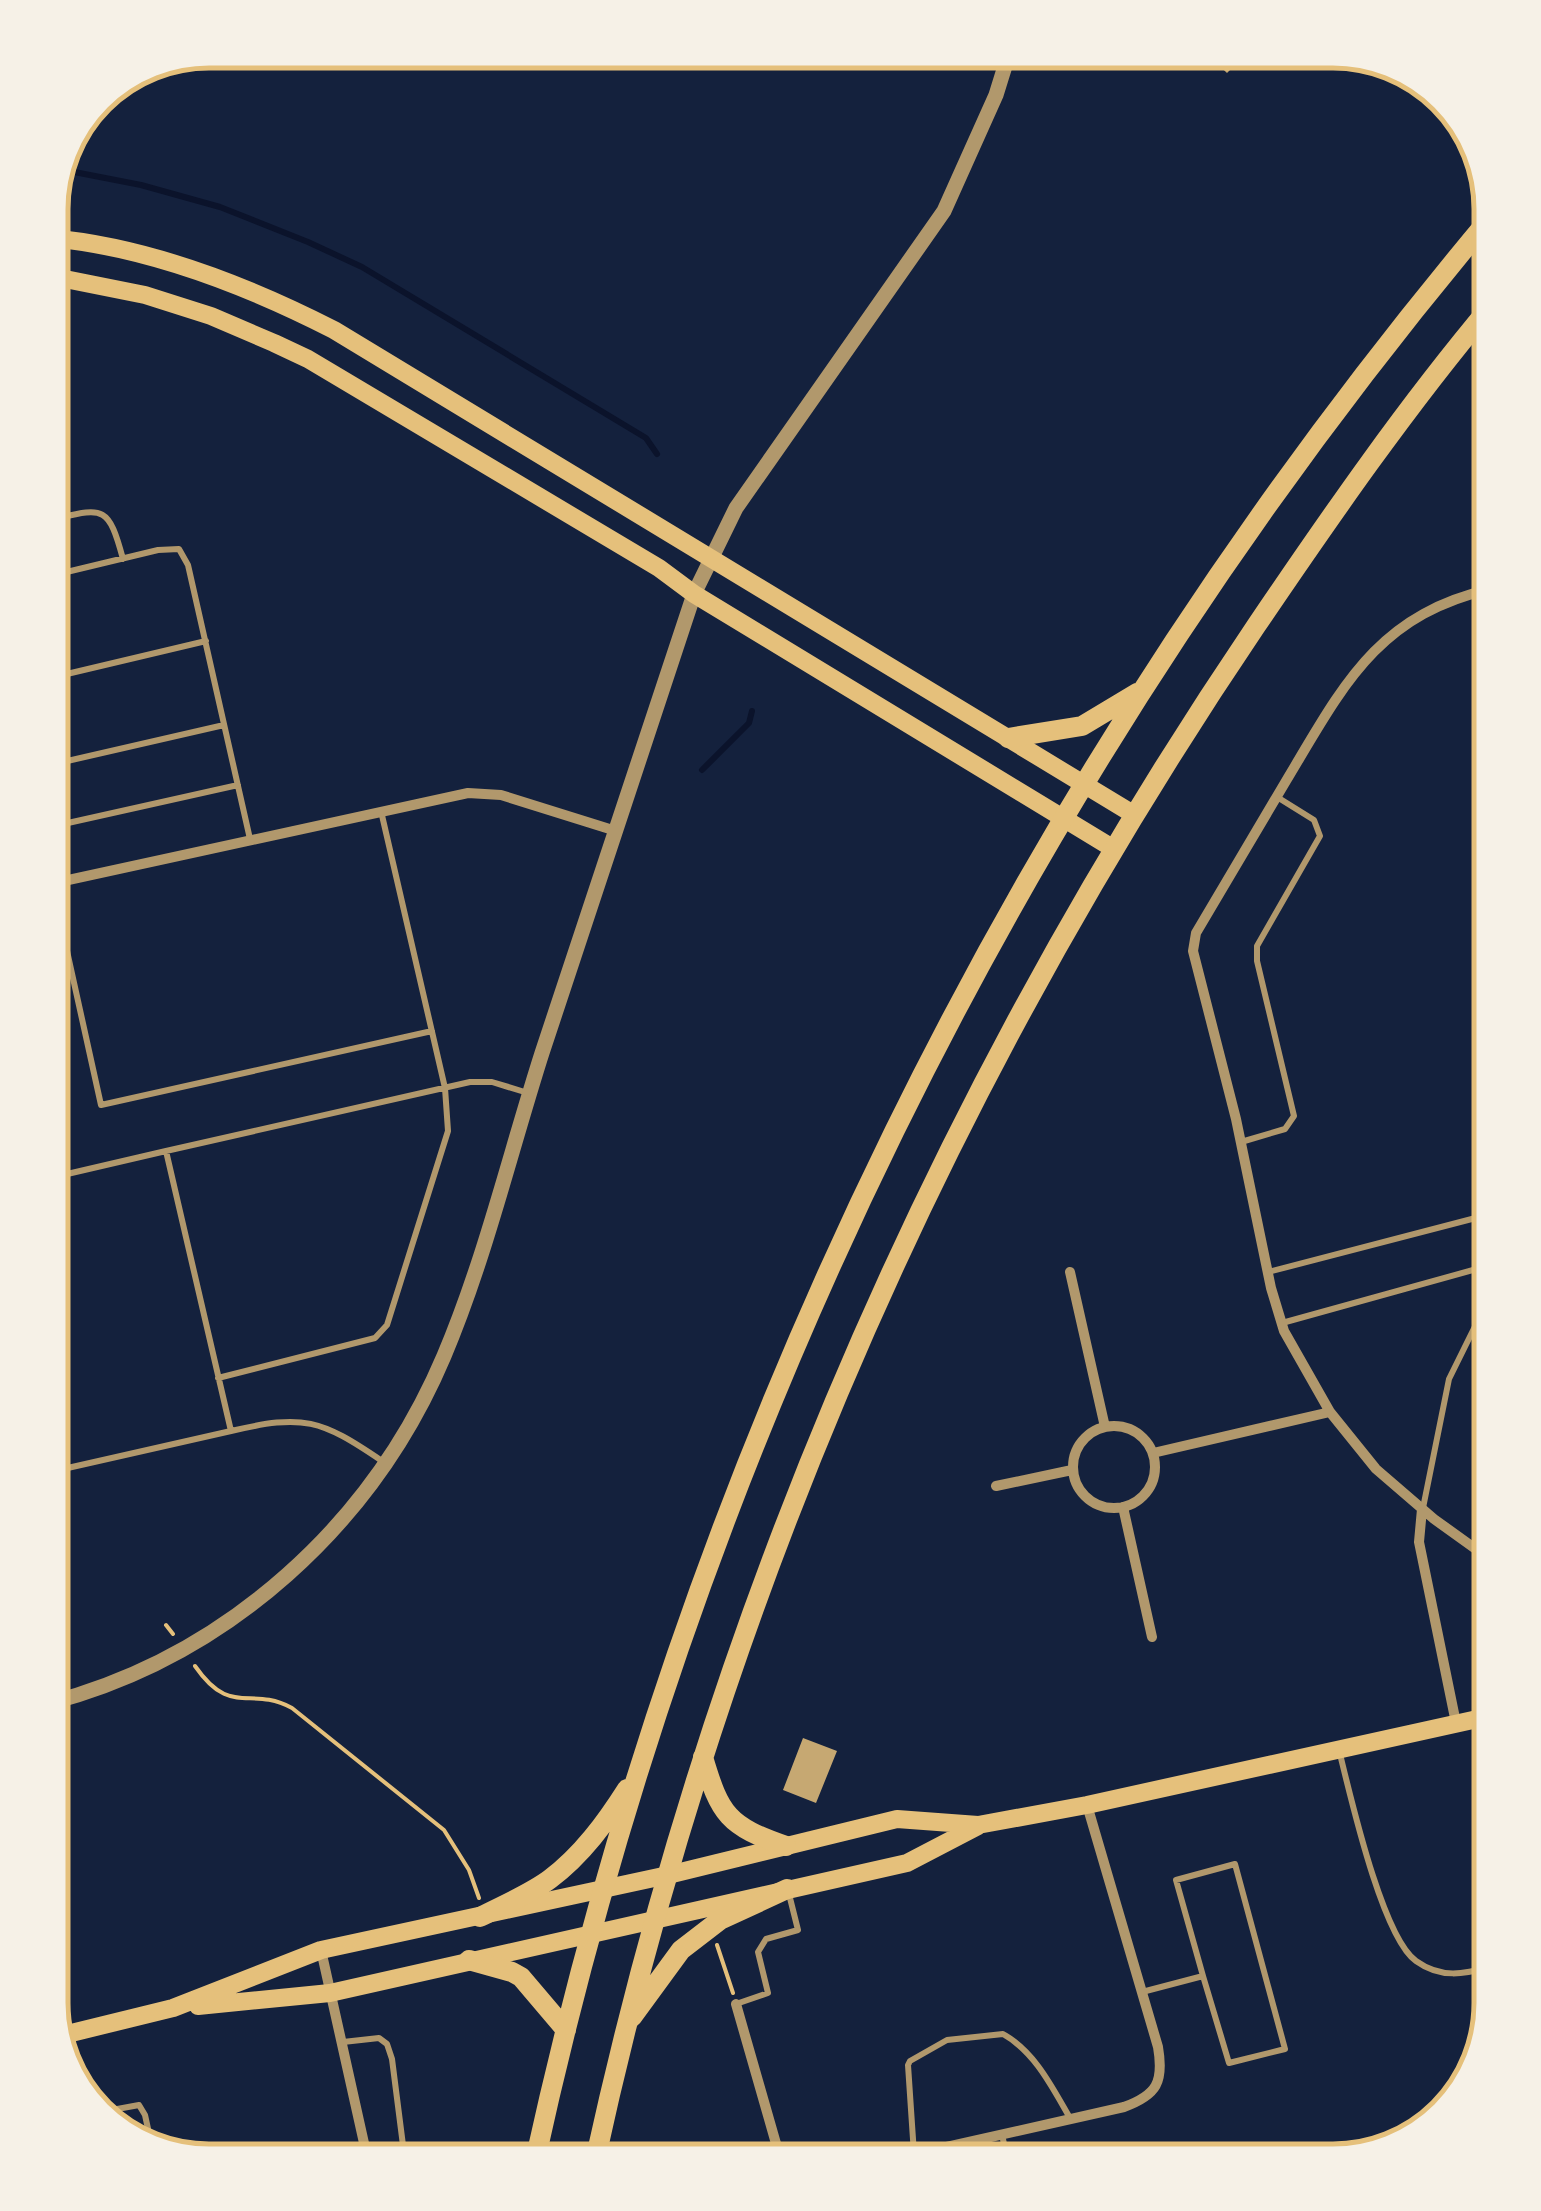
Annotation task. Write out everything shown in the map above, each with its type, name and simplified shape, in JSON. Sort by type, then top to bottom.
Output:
[{"type":"highway","points":[[539,2143],[636,1774],[726,1515],[802,1324],[911,1096],[1064,819],[1143,690],[1310,445],[1474,239]]},
{"type":"highway","points":[[599,2143],[624,2026],[702,1757],[793,1497],[893,1267],[1027,998],[1133,814],[1318,535],[1474,329]]},
{"type":"highway","points":[[1008,738],[1082,726],[1143,690]]},
{"type":"highway","points":[[702,1757],[727,1816],[755,1835],[786,1846]]},
{"type":"highway","points":[[480,1907],[548,1881],[592,1840],[636,1774]]},
{"type":"highway","points":[[624,2026],[681,1950],[720,1920],[788,1889]]},
{"type":"highway","points":[[469,1960],[521,1977],[566,2030]]},
{"type":"main road","points":[[68,241],[184,267],[298,312],[544,455],[1133,814]]},
{"type":"main road","points":[[68,279],[145,294],[210,316],[308,359],[659,568],[694,594],[1114,850]]},
{"type":"main road","points":[[71,2033],[172,2008],[321,1950],[480,1907],[668,1875],[897,1819],[978,1826],[1474,1720]]},
{"type":"main road","points":[[172,2008],[330,1993],[907,1863],[978,1826]]},
{"type":"street","points":[[68,1699],[158,1662],[239,1614],[308,1557],[367,1491],[419,1409],[451,1340],[694,594],[736,508],[944,212],[1004,68]]},
{"type":"street","points":[[1474,594],[1436,607],[1386,639],[1344,683],[1193,942],[1282,1323],[1330,1412],[1376,1469],[1474,1547]]},
{"type":"street","points":[[68,880],[468,793],[501,795],[616,831]]},
{"type":"street","points":[[1070,1272],[1104,1427]]},
{"type":"street","points":[[1153,1453],[1330,1412]]},
{"type":"street","points":[[1104,1427],[1128,1428],[1139,1434],[1153,1453],[1155,1467],[1146,1493],[1122,1507],[1095,1504],[1076,1484],[1072,1470],[1077,1448],[1084,1438],[1104,1427]]},
{"type":"street","points":[[996,1486],[1072,1470]]},
{"type":"street","points":[[1122,1507],[1152,1637]]},
{"type":"street","points":[[1422,1509],[1419,1542],[1456,1724]]},
{"type":"street","points":[[962,2144],[1140,2101],[1156,2086],[1161,2068],[1087,1805]]},
{"type":"street","points":[[321,1950],[364,2143]]},
{"type":"street","points":[[736,2004],[776,2144]]},
{"type":"lane","points":[[68,516],[94,510],[105,516],[114,528],[122,559]]},
{"type":"lane","points":[[68,572],[158,550],[178,550],[188,566],[250,839]]},
{"type":"lane","points":[[68,674],[206,641]]},
{"type":"lane","points":[[68,761],[224,725]]},
{"type":"lane","points":[[68,823],[238,784]]},
{"type":"lane","points":[[1241,1142],[1286,1129],[1294,1116],[1257,961],[1257,946],[1320,836],[1314,820],[1277,798]]},
{"type":"lane","points":[[218,1378],[375,1338],[387,1324],[448,1131],[445,1088],[380,810]]},
{"type":"lane","points":[[68,959],[101,1105],[432,1031]]},
{"type":"lane","points":[[68,1174],[481,1081],[530,1093]]},
{"type":"lane","points":[[166,1151],[230,1431]]},
{"type":"lane","points":[[1268,1272],[1474,1218]]},
{"type":"lane","points":[[1282,1323],[1474,1270]]},
{"type":"lane","points":[[1422,1509],[1449,1380],[1474,1329]]},
{"type":"lane","points":[[68,1468],[264,1423],[305,1420],[326,1426],[386,1464]]},
{"type":"lane","points":[[1338,1748],[1385,1909],[1400,1944],[1415,1961],[1440,1973],[1474,1971]]},
{"type":"lane","points":[[1234,1864],[1285,2049],[1229,2064],[1203,1976],[1176,1880],[1234,1864]]},
{"type":"lane","points":[[736,2004],[768,1993],[758,1952],[766,1939],[798,1930],[788,1889]]},
{"type":"lane","points":[[1141,1992],[1203,1976]]},
{"type":"lane","points":[[913,2144],[908,2065],[947,2040],[1004,2034],[1010,2037],[1023,2047],[1049,2081],[1070,2119]]},
{"type":"lane","points":[[342,2042],[380,2038],[386,2044],[392,2058],[403,2143]]},
{"type":"lane","points":[[117,2109],[139,2105],[148,2130]]},
{"type":"lane","points":[[1002,2135],[1004,2144]]},
{"type":"path","points":[[166,1624],[172,1634]]},
{"type":"path","points":[[195,1666],[213,1690],[226,1696],[278,1701],[292,1708],[429,1816],[461,1854],[480,1907]]},
{"type":"path","points":[[716,1941],[736,2004]]},
{"type":"building","points":[[803,1738],[837,1751],[816,1803],[783,1790]]},
{"type":"waterway","points":[[72,172],[220,207],[362,267],[646,438],[657,454]]},
{"type":"waterway","points":[[702,770],[749,723],[752,711]]}]
